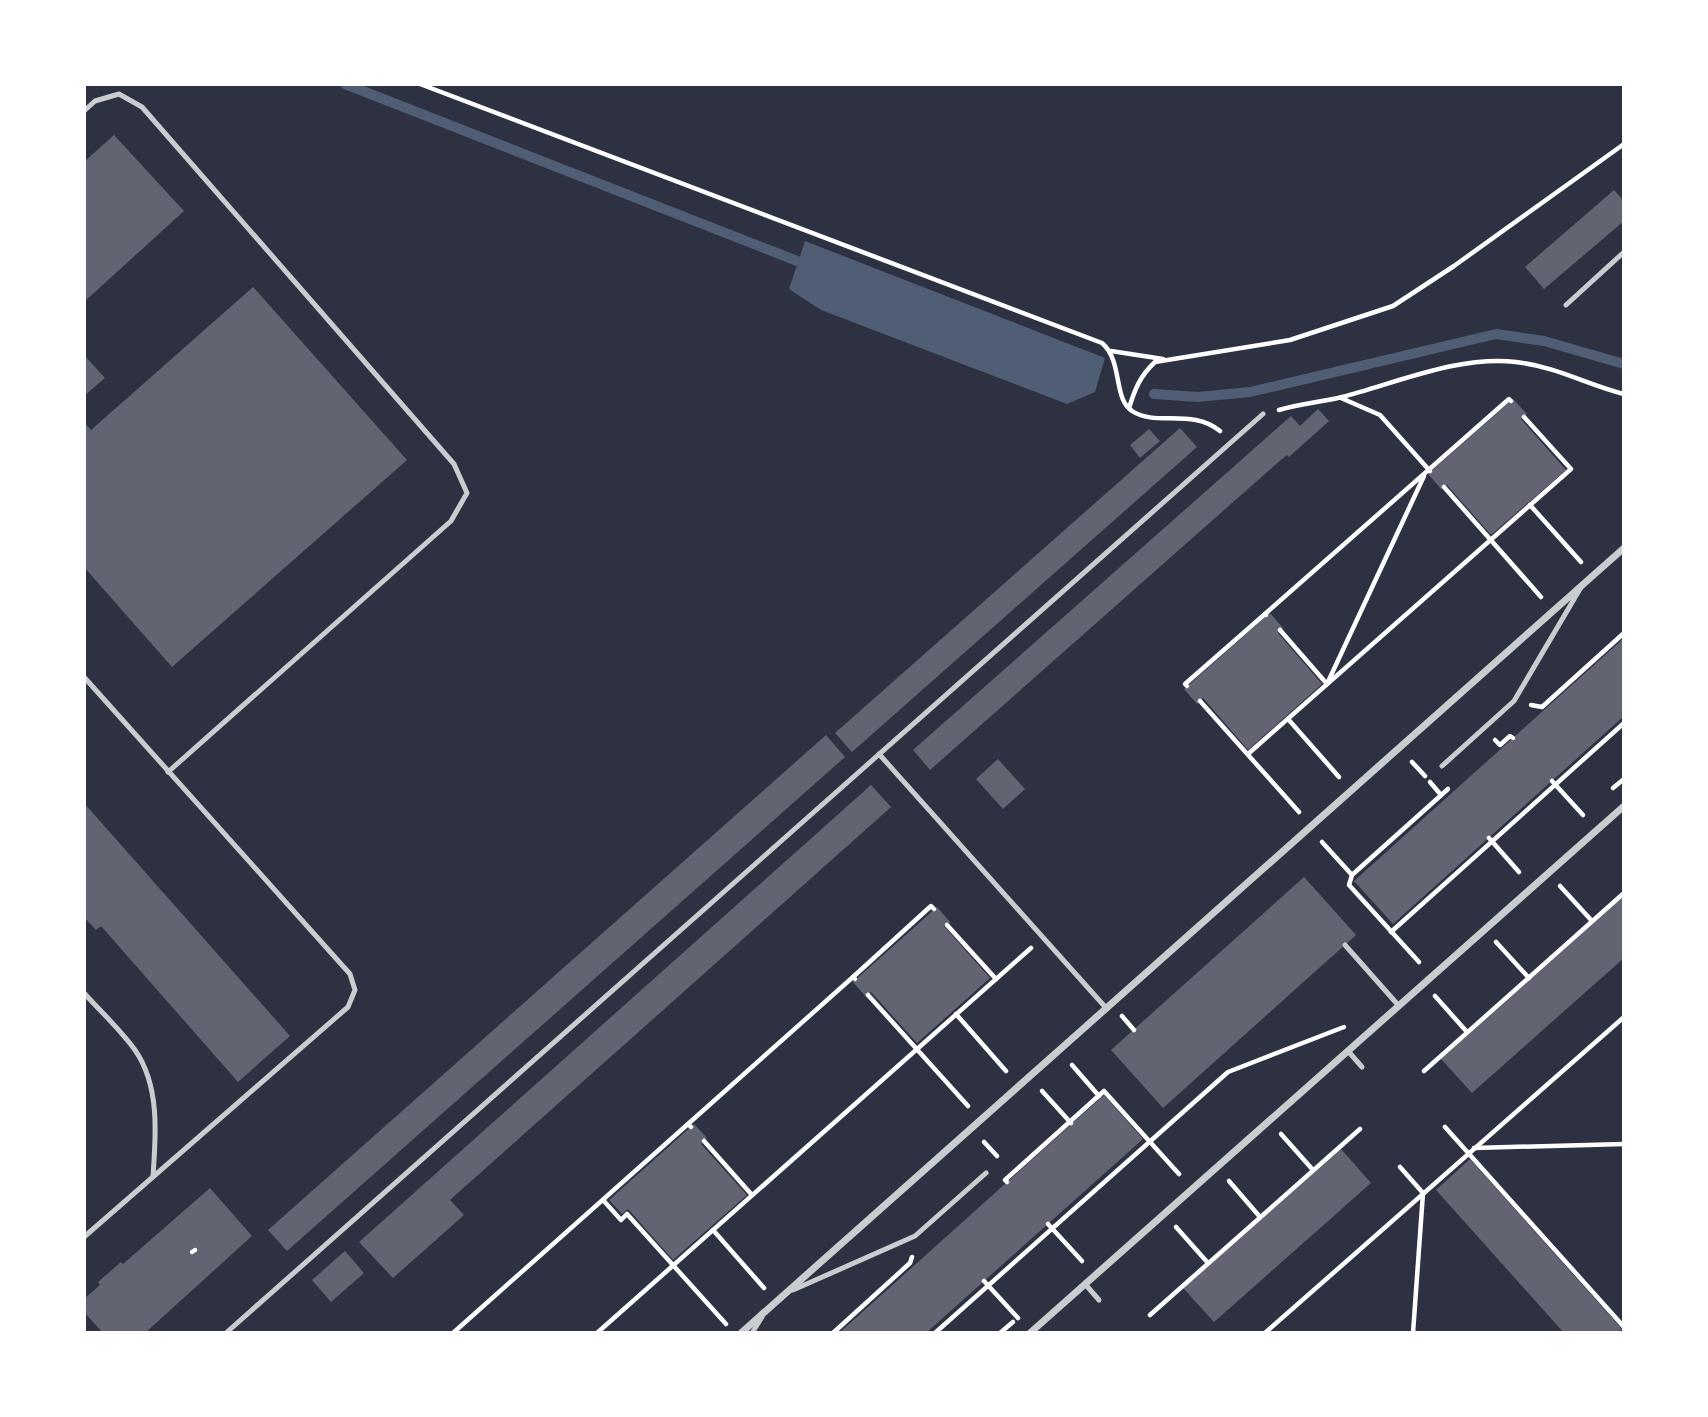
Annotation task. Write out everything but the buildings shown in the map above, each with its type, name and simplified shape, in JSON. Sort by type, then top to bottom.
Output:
[{"type":"street","points":[[741,1333],[1624,548]]},
{"type":"street","points":[[1030,1333],[1624,806]]},
{"type":"lane","points":[[84,111],[95,101],[119,94],[142,107],[454,464],[467,493],[451,521],[168,772]]},
{"type":"lane","points":[[1566,305],[1624,253]]},
{"type":"lane","points":[[226,1333],[1264,414]]},
{"type":"lane","points":[[1610,561],[1624,555]]},
{"type":"lane","points":[[1442,766],[1514,701],[1582,585]]},
{"type":"lane","points":[[84,677],[350,974],[355,990],[348,1007],[84,1237]]},
{"type":"lane","points":[[879,754],[1107,1009]]},
{"type":"lane","points":[[1345,945],[1399,1006]]},
{"type":"lane","points":[[84,993],[136,1051],[145,1073],[156,1119],[153,1176]]},
{"type":"lane","points":[[1348,1051],[1362,1066]]},
{"type":"lane","points":[[786,1293],[915,1236],[986,1173]]},
{"type":"lane","points":[[1085,1284],[1100,1300]]},
{"type":"lane","points":[[752,1333],[765,1312]]},
{"type":"path","points":[[420,84],[1102,343],[1111,351],[1164,359]]},
{"type":"path","points":[[1128,409],[1144,372],[1155,362],[1290,340],[1392,306],[1454,266],[1624,144]]},
{"type":"path","points":[[1111,351],[1121,393],[1128,409],[1138,414],[1207,422],[1219,429],[1231,443]]},
{"type":"path","points":[[1264,414],[1462,365],[1513,361],[1562,371],[1624,394]]},
{"type":"path","points":[[1340,397],[1380,415],[1428,471]]},
{"type":"path","points":[[1187,686],[1185,684],[1508,399],[1511,401]]},
{"type":"path","points":[[1248,754],[1571,469],[1524,417]]},
{"type":"path","points":[[1327,684],[1428,471]]},
{"type":"path","points":[[1444,487],[1553,611]]},
{"type":"path","points":[[1530,505],[1593,576]]},
{"type":"path","points":[[1280,631],[1327,684]]},
{"type":"path","points":[[1542,707],[1624,633]]},
{"type":"path","points":[[1200,701],[1312,826]]},
{"type":"path","points":[[1288,719],[1351,791]]},
{"type":"path","points":[[1391,932],[1490,840],[1624,723]]},
{"type":"path","points":[[1500,745],[1510,736],[1513,738]]},
{"type":"path","points":[[1399,748],[1441,794]]},
{"type":"path","points":[[1554,783],[1583,815]]},
{"type":"path","points":[[1419,962],[1349,885],[1352,875],[1384,851],[1441,794],[1448,789],[1452,793]]},
{"type":"path","points":[[1318,837],[1352,875]]},
{"type":"path","points":[[1490,840],[1519,872]]},
{"type":"path","points":[[1560,886],[1592,921]]},
{"type":"path","points":[[1424,1071],[1624,893]]},
{"type":"path","points":[[453,1333],[854,978],[931,906],[934,909]]},
{"type":"path","points":[[947,925],[996,979]]},
{"type":"path","points":[[597,1333],[1043,937]]},
{"type":"path","points":[[1496,942],[1528,978]]},
{"type":"path","points":[[868,995],[981,1120]]},
{"type":"path","points":[[1435,996],[1467,1032]]},
{"type":"path","points":[[1119,1013],[1134,1030]]},
{"type":"path","points":[[956,1014],[1019,1086]]},
{"type":"path","points":[[1474,1148],[1624,1017]]},
{"type":"path","points":[[936,1333],[986,1283],[1228,1072],[1346,1026]]},
{"type":"path","points":[[1067,1059],[1099,1096]]},
{"type":"path","points":[[1030,1077],[1071,1123]]},
{"type":"path","points":[[1007,1182],[1005,1180],[1104,1091],[1179,1174]]},
{"type":"path","points":[[1445,1127],[1624,1327]]},
{"type":"path","points":[[971,1129],[1013,1174]]},
{"type":"path","points":[[1150,1315],[1360,1129]]},
{"type":"path","points":[[1281,1134],[1313,1170]]},
{"type":"path","points":[[704,1141],[752,1195]]},
{"type":"path","points":[[1265,1333],[1423,1193],[1466,1150],[1624,1144]]},
{"type":"path","points":[[1400,1167],[1423,1193],[1413,1333]]},
{"type":"path","points":[[1228,1180],[1261,1217]]},
{"type":"path","points":[[603,1200],[621,1220],[627,1214],[734,1333]]},
{"type":"path","points":[[1050,1226],[1082,1261]]},
{"type":"path","points":[[1176,1227],[1208,1263]]},
{"type":"path","points":[[713,1230],[777,1301]]},
{"type":"path","points":[[833,1333],[911,1263]]},
{"type":"path","points":[[986,1283],[1018,1318]]},
{"type":"water","points":[[805,241],[1105,358],[1095,392],[1067,404],[821,310],[789,289]]},
{"type":"waterway","points":[[345,84],[810,266]]},
{"type":"waterway","points":[[1154,394],[1198,397],[1250,392],[1496,334],[1544,341],[1624,364]]}]
